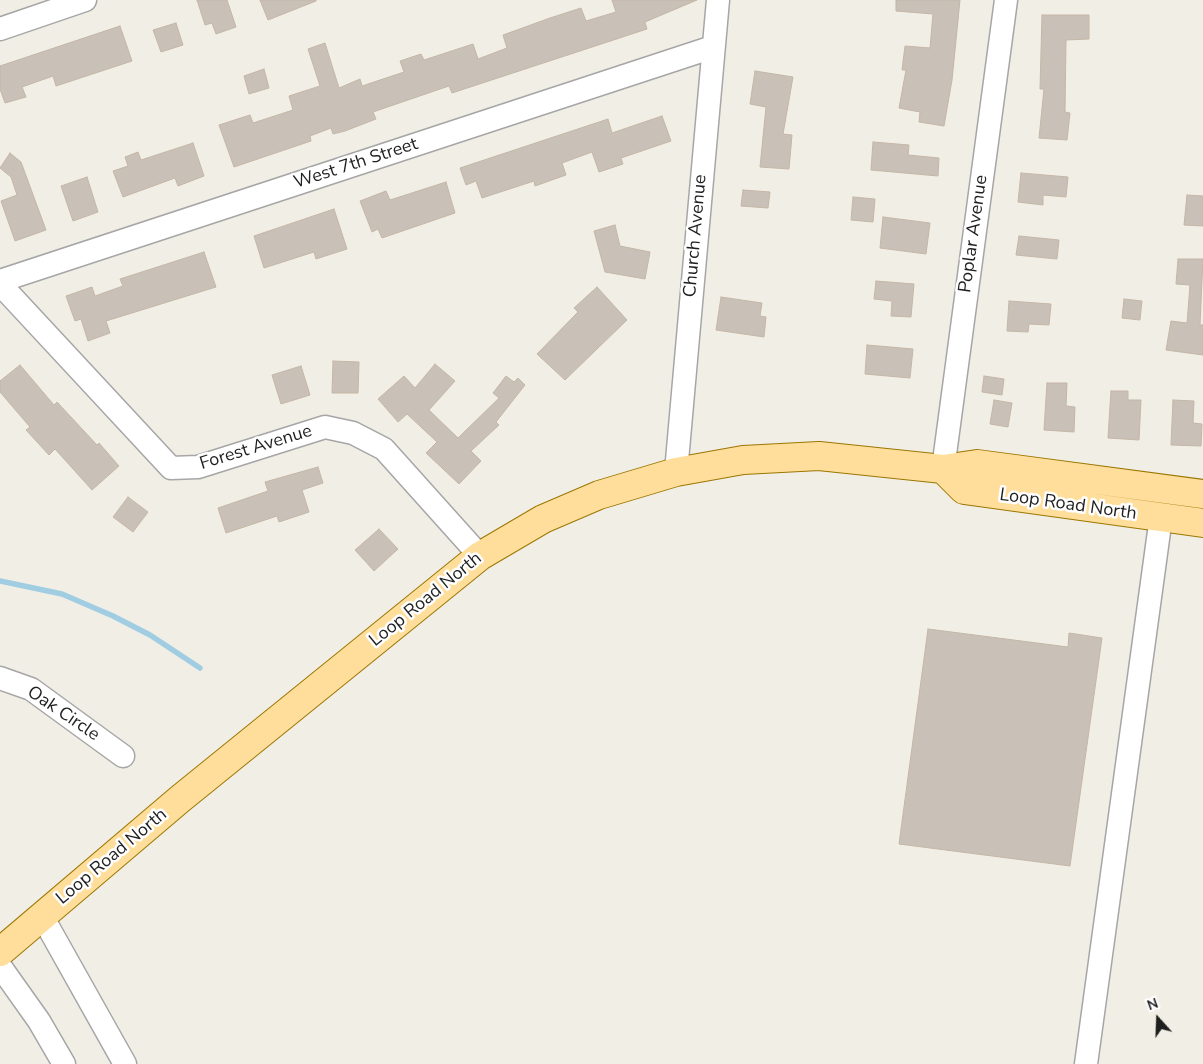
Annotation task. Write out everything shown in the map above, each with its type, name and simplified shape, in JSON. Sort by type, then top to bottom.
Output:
[{"type":"main road","name":"Loop Road North","points":[[0,952],[180,799],[480,556],[543,519],[583,502],[676,472],[743,460],[819,456],[942,469],[977,464],[1203,494]]},
{"type":"main road","name":"Loop Road North","points":[[942,469],[964,490],[1203,523]]},
{"type":"street","points":[[0,29],[84,0]]},
{"type":"street","name":"Church Avenue","points":[[676,472],[718,0]]},
{"type":"street","name":"Poplar Avenue","points":[[942,469],[1006,0]]},
{"type":"street","name":"West 7th Street","points":[[0,283],[713,47]]},
{"type":"street","name":"Forest Avenue","points":[[0,283],[171,468],[198,467],[325,427],[353,433],[384,449],[480,556]]},
{"type":"street","points":[[1086,1064],[1160,517]]},
{"type":"street","name":"Oak Circle","points":[[0,678],[31,690],[123,756]]},
{"type":"street","points":[[42,916],[125,1064]]},
{"type":"street","points":[[0,966],[39,1021],[64,1064]]},
{"type":"building","points":[[197,0],[227,0],[236,27],[216,34],[212,23],[205,25]]},
{"type":"building","points":[[260,0],[316,0],[316,1],[268,20]]},
{"type":"building","points":[[612,0],[697,0],[645,22],[647,29],[452,93],[449,86],[373,112],[376,119],[345,131],[333,134],[331,128],[310,136],[311,141],[234,167],[219,125],[250,115],[253,123],[293,110],[289,96],[320,86],[308,49],[325,43],[339,88],[360,79],[362,86],[404,72],[400,61],[421,54],[424,60],[473,44],[478,59],[507,48],[503,35],[550,18],[581,8],[586,21],[616,12]]},
{"type":"building","points":[[896,0],[960,0],[952,80],[944,126],[919,122],[920,112],[899,108],[906,70],[902,70],[905,46],[930,48],[933,14],[896,11]]},
{"type":"building","points":[[1042,15],[1089,15],[1089,39],[1066,40],[1065,112],[1070,113],[1067,140],[1039,138],[1044,89],[1040,89]]},
{"type":"building","points":[[176,23],[183,45],[161,52],[153,30]]},
{"type":"building","points":[[120,26],[132,61],[56,86],[53,76],[22,87],[26,97],[5,103],[0,89],[0,66]]},
{"type":"building","points":[[264,69],[269,88],[249,94],[244,76]]},
{"type":"building","points":[[755,71],[793,77],[783,134],[792,135],[789,169],[760,167],[766,107],[750,104]]},
{"type":"building","points":[[662,116],[671,141],[621,158],[623,164],[599,172],[592,152],[562,163],[566,175],[535,186],[534,181],[482,198],[476,181],[466,185],[460,168],[608,119],[612,133]]},
{"type":"building","points":[[873,142],[909,145],[908,155],[939,158],[938,176],[871,170]]},
{"type":"building","points":[[193,143],[204,176],[178,186],[175,178],[123,197],[113,171],[128,166],[125,157],[138,152],[141,160]]},
{"type":"building","points":[[10,153],[21,162],[46,230],[15,241],[1,201],[17,195],[11,177],[0,168]]},
{"type":"building","points":[[1021,173],[1068,177],[1066,197],[1043,195],[1043,205],[1018,202]]},
{"type":"building","points":[[87,177],[98,212],[73,221],[61,186]]},
{"type":"building","points":[[446,182],[455,213],[382,238],[378,229],[372,232],[360,201],[386,191],[390,200]]},
{"type":"building","points":[[743,190],[770,192],[768,208],[741,206]]},
{"type":"building","points":[[1187,195],[1203,196],[1203,226],[1184,225]]},
{"type":"building","points":[[853,197],[875,199],[873,222],[851,220]]},
{"type":"building","points":[[334,209],[347,249],[316,259],[314,252],[264,268],[254,236]]},
{"type":"building","points":[[883,217],[930,223],[926,254],[880,248]]},
{"type":"building","points":[[615,225],[620,246],[650,252],[645,279],[605,272],[594,231]]},
{"type":"building","points":[[1019,236],[1059,240],[1057,259],[1016,255]]},
{"type":"building","points":[[204,252],[216,287],[106,321],[110,333],[88,341],[81,319],[75,321],[66,296],[92,287],[95,296],[123,286],[120,279]]},
{"type":"building","points":[[1178,259],[1203,259],[1200,325],[1203,325],[1203,355],[1166,350],[1171,321],[1187,323],[1190,285],[1176,284]]},
{"type":"building","points":[[876,281],[914,284],[911,317],[891,316],[892,301],[874,299]]},
{"type":"building","points":[[597,287],[627,320],[565,380],[537,354],[578,312],[574,308]]},
{"type":"building","points":[[721,297],[762,303],[760,316],[766,317],[764,337],[716,330]]},
{"type":"building","points":[[1124,299],[1142,301],[1140,320],[1122,318]]},
{"type":"building","points":[[1009,301],[1051,304],[1049,325],[1029,324],[1028,332],[1007,331]]},
{"type":"building","points":[[867,345],[913,349],[910,378],[865,374]]},
{"type":"building","points":[[333,361],[359,362],[358,393],[332,393]]},
{"type":"building","points":[[435,364],[455,381],[429,410],[458,438],[499,398],[493,393],[506,376],[514,382],[518,378],[525,385],[496,422],[499,425],[471,451],[481,461],[459,484],[426,453],[437,442],[407,414],[398,422],[378,399],[404,376],[415,388]]},
{"type":"building","points":[[20,365],[54,405],[57,402],[97,445],[99,443],[119,466],[92,490],[55,449],[49,455],[26,430],[30,427],[0,392],[0,381]]},
{"type":"building","points":[[301,366],[310,395],[281,404],[272,375]]},
{"type":"building","points":[[984,376],[1004,379],[1002,395],[982,392]]},
{"type":"building","points":[[1047,383],[1067,383],[1066,406],[1075,407],[1074,432],[1044,430]]},
{"type":"building","points":[[1111,391],[1128,391],[1128,400],[1141,400],[1139,440],[1108,438]]},
{"type":"building","points":[[994,400],[1012,403],[1008,427],[990,424]]},
{"type":"building","points":[[1173,400],[1194,401],[1193,423],[1202,424],[1201,446],[1171,445]]},
{"type":"building","points":[[318,467],[323,483],[302,490],[309,512],[279,522],[277,516],[226,533],[218,508],[268,491],[265,482]]},
{"type":"building","points":[[128,497],[148,512],[133,532],[113,517]]},
{"type":"building","points":[[379,529],[398,549],[374,571],[355,550]]},
{"type":"building","points":[[928,629],[1068,647],[1069,633],[1102,638],[1070,866],[899,844]]},
{"type":"waterway","points":[[0,581],[62,594],[113,616],[150,635],[200,668]]}]
